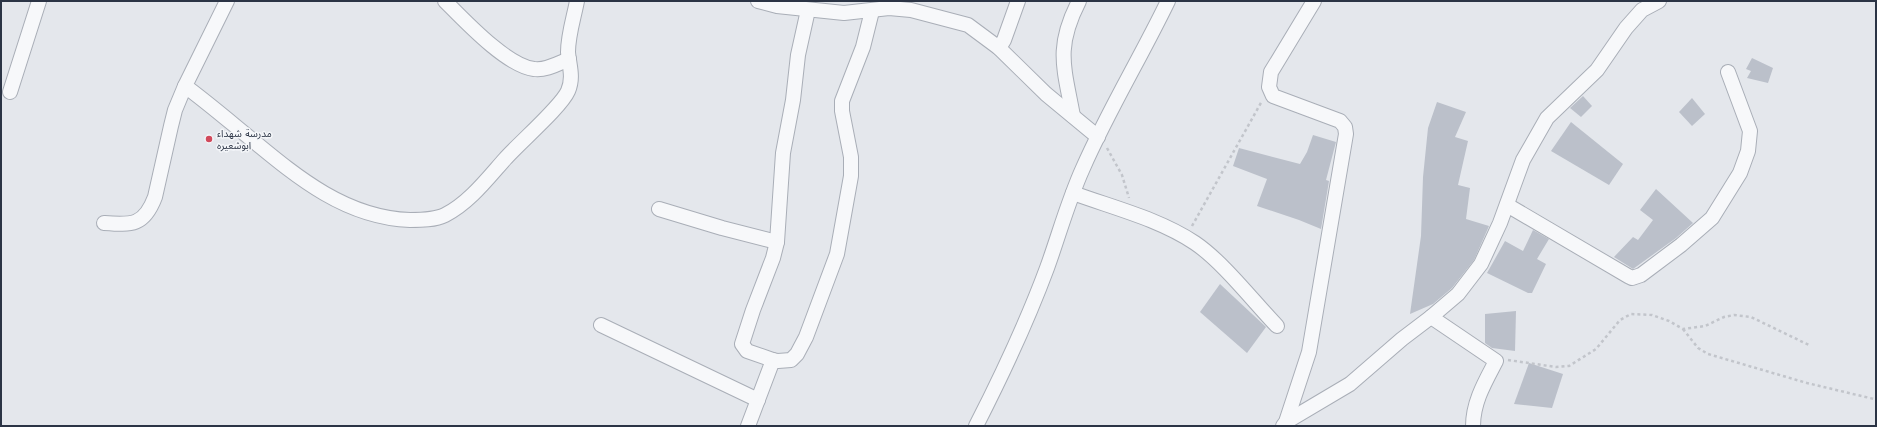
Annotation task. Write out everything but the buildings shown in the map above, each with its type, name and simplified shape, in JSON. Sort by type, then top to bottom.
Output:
[{"type":"street","points":[[10,92],[39,1]]},
{"type":"street","points":[[104,223],[127,225],[138,222],[151,209],[174,115],[206,41],[227,1]]},
{"type":"street","points":[[445,1],[475,31],[498,51],[525,67],[535,70],[542,69],[569,59]]},
{"type":"street","points":[[186,86],[292,172],[334,199],[350,207],[397,220],[419,220],[444,215],[456,208],[488,179],[519,143],[558,105],[568,91],[571,67],[569,59],[569,41],[577,1]]},
{"type":"street","points":[[758,1],[777,6],[844,13],[897,9],[941,17],[968,25],[999,48],[1029,79],[1098,137]]},
{"type":"street","points":[[999,48],[1004,40],[1018,1]]},
{"type":"street","points":[[1073,116],[1063,63],[1063,47],[1072,14],[1079,1]]},
{"type":"street","points":[[976,426],[1014,346],[1047,269],[1073,193],[1104,121],[1138,61],[1168,1]]},
{"type":"street","points":[[1285,424],[1309,352],[1346,134],[1345,127],[1340,121],[1273,96],[1269,87],[1271,72],[1314,1]]},
{"type":"street","points":[[1285,424],[1350,384],[1402,339],[1458,294],[1481,264],[1492,243],[1523,160],[1547,118],[1597,70],[1626,28],[1642,10],[1659,1]]},
{"type":"street","points":[[808,10],[798,55],[793,100],[783,153],[777,242],[773,258],[742,344],[747,351],[778,361],[791,360],[798,354],[806,337],[837,254],[851,176],[851,156],[842,111],[842,101],[862,47],[872,11]]},
{"type":"street","points":[[1507,205],[1628,276],[1632,278],[1641,275],[1681,245],[1712,218],[1742,169],[1748,151],[1750,131],[1728,72]]},
{"type":"street","points":[[1073,193],[1170,229],[1196,244],[1216,261],[1277,326]]},
{"type":"street","points":[[659,209],[722,228],[777,242]]},
{"type":"street","points":[[1431,317],[1496,361],[1485,380],[1475,407],[1473,426]]},
{"type":"street","points":[[601,325],[662,356],[738,389],[758,400]]},
{"type":"street","points":[[748,426],[773,360]]},
{"type":"path","points":[[1185,237],[1263,99]]},
{"type":"path","points":[[1098,137],[1112,155],[1122,175],[1132,203]]},
{"type":"path","points":[[1496,361],[1503,359],[1556,367],[1569,366],[1596,348],[1620,320],[1631,314],[1652,316],[1669,321],[1684,329],[1698,348],[1708,354],[1806,383],[1874,399]]},
{"type":"path","points":[[1684,329],[1705,326],[1724,317],[1742,315],[1751,317],[1811,346]]},
{"type":"place","name":"مدرسة شهداء ابوشعيره","points":[[209,139]]}]
